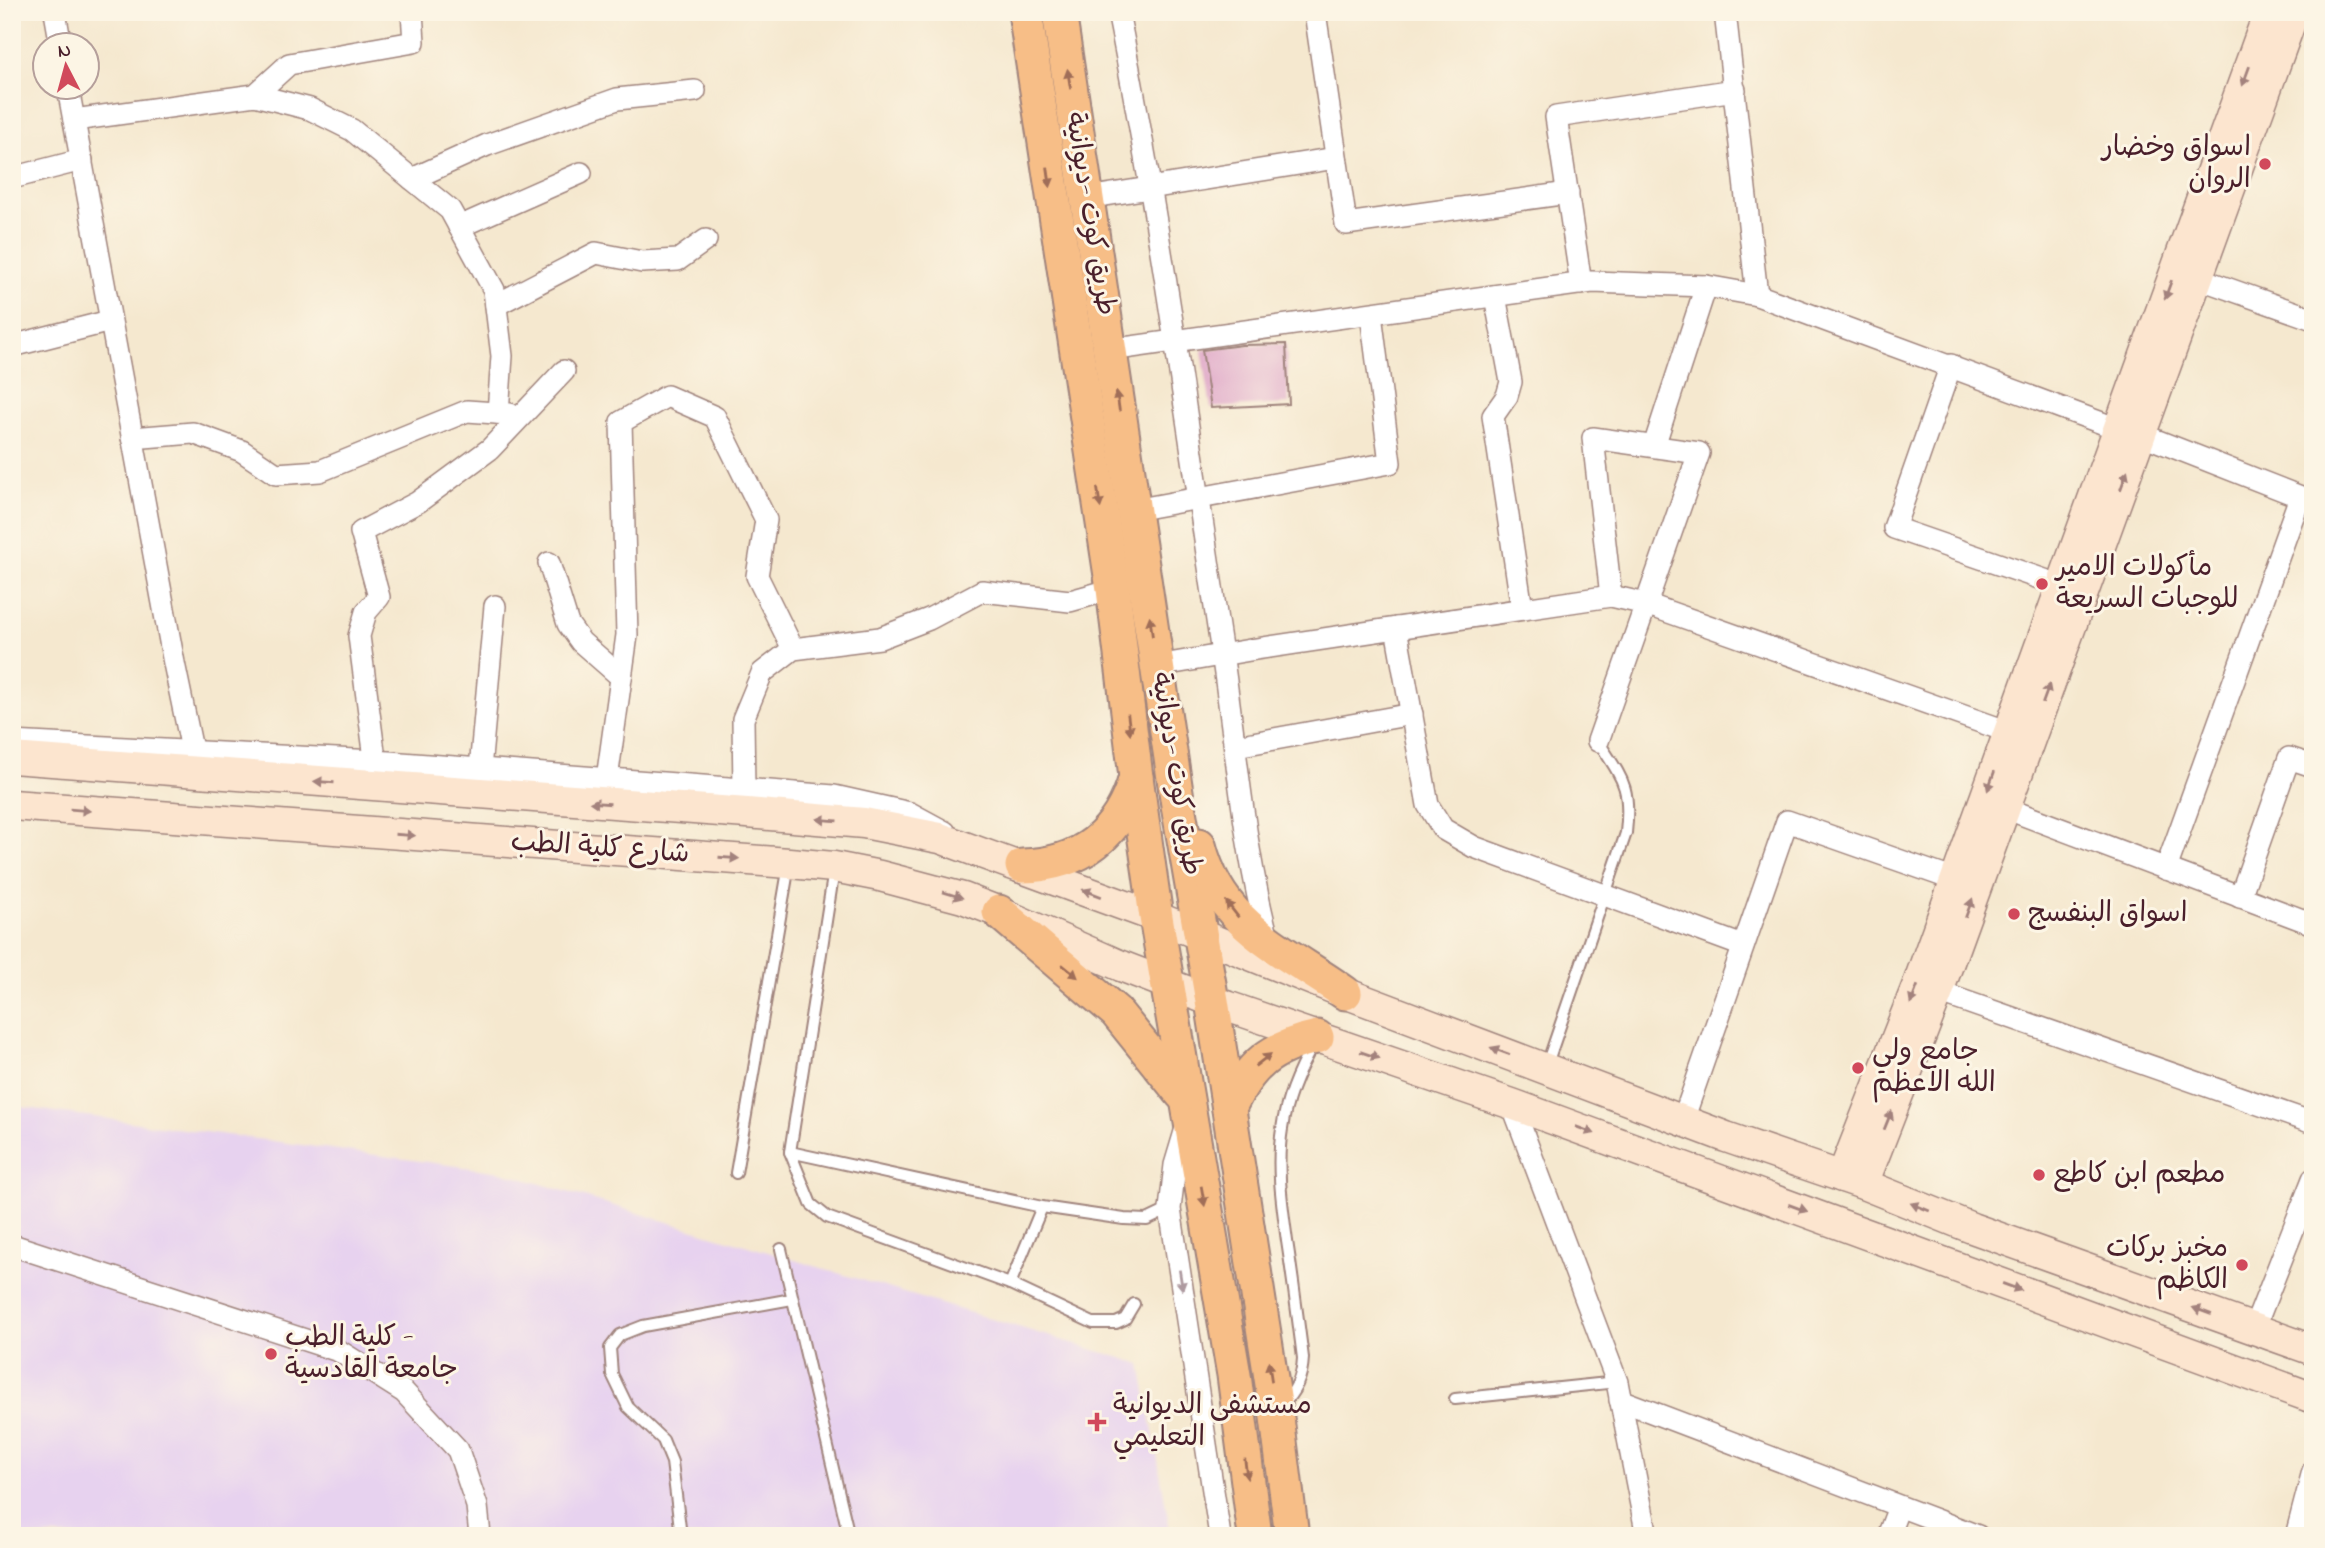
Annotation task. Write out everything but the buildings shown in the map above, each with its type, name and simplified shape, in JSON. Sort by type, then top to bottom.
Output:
[{"type":"main road","name":"طريق كوت -ديوانية","points":[[1025,12],[1113,589],[1156,916],[1234,1375],[1255,1536]]},
{"type":"main road","name":"طريق كوت -ديوانية","points":[[1059,12],[1178,805],[1276,1410],[1292,1536]]},
{"type":"main road","points":[[1852,1180],[1938,992],[2005,808],[2269,12]]},
{"type":"main road","points":[[1852,1180],[1918,984],[2062,586],[2198,278],[2294,12]]},
{"type":"main road","name":"شارع كلية الطب","points":[[12,758],[194,762],[377,774],[519,797],[864,823],[929,835],[1156,916],[1345,993],[1726,1137],[1852,1180],[1972,1228],[2313,1350]]},
{"type":"main road","points":[[1022,866],[1039,866],[1073,856],[1102,837],[1124,810],[1136,777]]},
{"type":"main road","points":[[518,844],[519,797]]},
{"type":"main road","name":"شارع كلية الطب","points":[[12,805],[834,867],[923,886],[999,912],[1212,1002],[1710,1175],[2313,1398]]},
{"type":"main road","points":[[1178,805],[1195,830],[1208,870],[1227,904],[1241,921],[1345,993]]},
{"type":"main road","points":[[999,912],[1116,1012],[1187,1108]]},
{"type":"main road","points":[[1229,1108],[1239,1086],[1254,1067],[1272,1052],[1294,1042],[1317,1037]]},
{"type":"main road","points":[[1710,1175],[1726,1137]]},
{"type":"main road","points":[[1956,1267],[1972,1228]]},
{"type":"street","points":[[55,12],[59,32]]},
{"type":"street","points":[[255,95],[289,64],[414,42],[412,12]]},
{"type":"street","points":[[1118,12],[1145,144],[1236,746],[1251,864],[1269,942]]},
{"type":"street","points":[[1315,12],[1346,224],[1568,193]]},
{"type":"street","points":[[1725,12],[1757,295]]},
{"type":"street","points":[[1581,284],[1556,117],[1735,90]]},
{"type":"street","points":[[412,179],[487,145],[617,99],[695,91]]},
{"type":"street","points":[[74,120],[255,95],[310,108],[352,130],[450,210],[494,290],[502,356],[498,413]]},
{"type":"street","points":[[12,742],[194,762],[71,102]]},
{"type":"street","points":[[1087,198],[1336,158]]},
{"type":"street","points":[[12,178],[82,160]]},
{"type":"street","points":[[460,227],[581,173]]},
{"type":"street","points":[[496,305],[596,253],[642,262],[678,260],[706,240]]},
{"type":"street","points":[[2198,278],[2313,319]]},
{"type":"street","points":[[1110,350],[1581,284],[1706,286],[1757,295],[1951,365],[2306,500],[2166,869]]},
{"type":"street","points":[[1654,446],[1706,286]]},
{"type":"street","points":[[1495,296],[1511,382],[1507,396],[1493,416],[1522,609]]},
{"type":"street","points":[[1134,510],[1390,463],[1371,314]]},
{"type":"street","points":[[12,346],[110,321]]},
{"type":"street","points":[[1951,365],[1894,528],[2062,586]]},
{"type":"street","points":[[564,370],[490,449],[418,502],[360,532],[379,597],[366,612],[359,636],[377,774],[480,769],[834,796],[910,813],[980,852]]},
{"type":"street","points":[[607,779],[627,635],[621,422],[667,396],[715,417],[766,520],[757,576],[793,649]]},
{"type":"street","points":[[132,438],[193,433],[242,451],[276,474],[320,471],[467,411],[522,415]]},
{"type":"street","points":[[1598,741],[1699,453],[1594,438],[1611,596]]},
{"type":"street","points":[[549,563],[568,624],[581,642],[621,677]]},
{"type":"street","points":[[744,790],[743,719],[762,673],[793,649],[880,638],[929,619],[982,591],[1070,601],[1113,589]]},
{"type":"street","points":[[1157,666],[1611,596],[1646,604],[2009,732]]},
{"type":"street","points":[[480,769],[495,606]]},
{"type":"street","points":[[1396,628],[1428,805],[1443,828],[1474,847],[1743,946]]},
{"type":"street","points":[[1236,746],[1412,714]]},
{"type":"street","points":[[2240,897],[2289,758],[2313,766]]},
{"type":"street","points":[[2005,808],[2313,924]]},
{"type":"street","points":[[1682,1120],[1787,821],[1955,880]]},
{"type":"street","points":[[1938,992],[2313,1123]]},
{"type":"street","points":[[1512,1104],[1618,1391],[1647,1536]]},
{"type":"street","points":[[1187,1108],[1175,1165],[1170,1209],[1220,1536]]},
{"type":"street","points":[[2254,1329],[2313,1179]]},
{"type":"street","points":[[12,1245],[339,1351],[404,1392],[458,1450],[477,1506],[480,1536]]},
{"type":"street","points":[[1618,1391],[1899,1507],[1978,1536]]},
{"type":"street","points":[[2296,1536],[2313,1471]]},
{"type":"street","points":[[1888,1536],[1899,1507]]},
{"type":"lane","points":[[1546,1068],[1626,834],[1629,806],[1625,784],[1598,741]]},
{"type":"lane","points":[[736,1173],[789,863]]},
{"type":"lane","points":[[834,867],[789,1152],[811,1204],[827,1217],[1010,1284],[1093,1323],[1116,1324],[1125,1319],[1134,1304]]},
{"type":"lane","points":[[1276,1410],[1290,1397],[1297,1385],[1302,1374],[1303,1357],[1281,1195],[1279,1162],[1282,1129],[1289,1097],[1301,1066],[1317,1037]]},
{"type":"lane","points":[[789,1152],[1042,1207],[1147,1220],[1170,1209]]},
{"type":"lane","points":[[1010,1284],[1042,1207]]},
{"type":"lane","points":[[781,1249],[849,1536]]},
{"type":"lane","points":[[681,1536],[672,1462],[663,1440],[628,1407],[612,1374],[610,1348],[620,1335],[643,1326],[792,1299]]},
{"type":"lane","points":[[1455,1399],[1618,1391]]},
{"type":"shaded area","points":[[12,1106],[501,1172],[1141,1364],[1171,1536],[12,1536]]},
{"type":"place","name":"اسواق وخضار الروان","points":[[2265,164]]},
{"type":"place","name":"مأكولات الامير للوجبات السريعة","points":[[2042,584]]},
{"type":"place","name":"اسواق البنفسج","points":[[2014,914]]},
{"type":"place","name":"جامع ولي الله الاعظم","points":[[1858,1068]]},
{"type":"place","name":"مطعم ابن كاطع","points":[[2039,1175]]},
{"type":"place","name":"مخبز بركات الكاظم","points":[[2242,1265]]},
{"type":"place","name":"كلية الطب - جامعة القادسية","points":[[271,1354]]},
{"type":"place","name":"مستشفى الديوانية التعليمي","points":[[1097,1422]]}]
